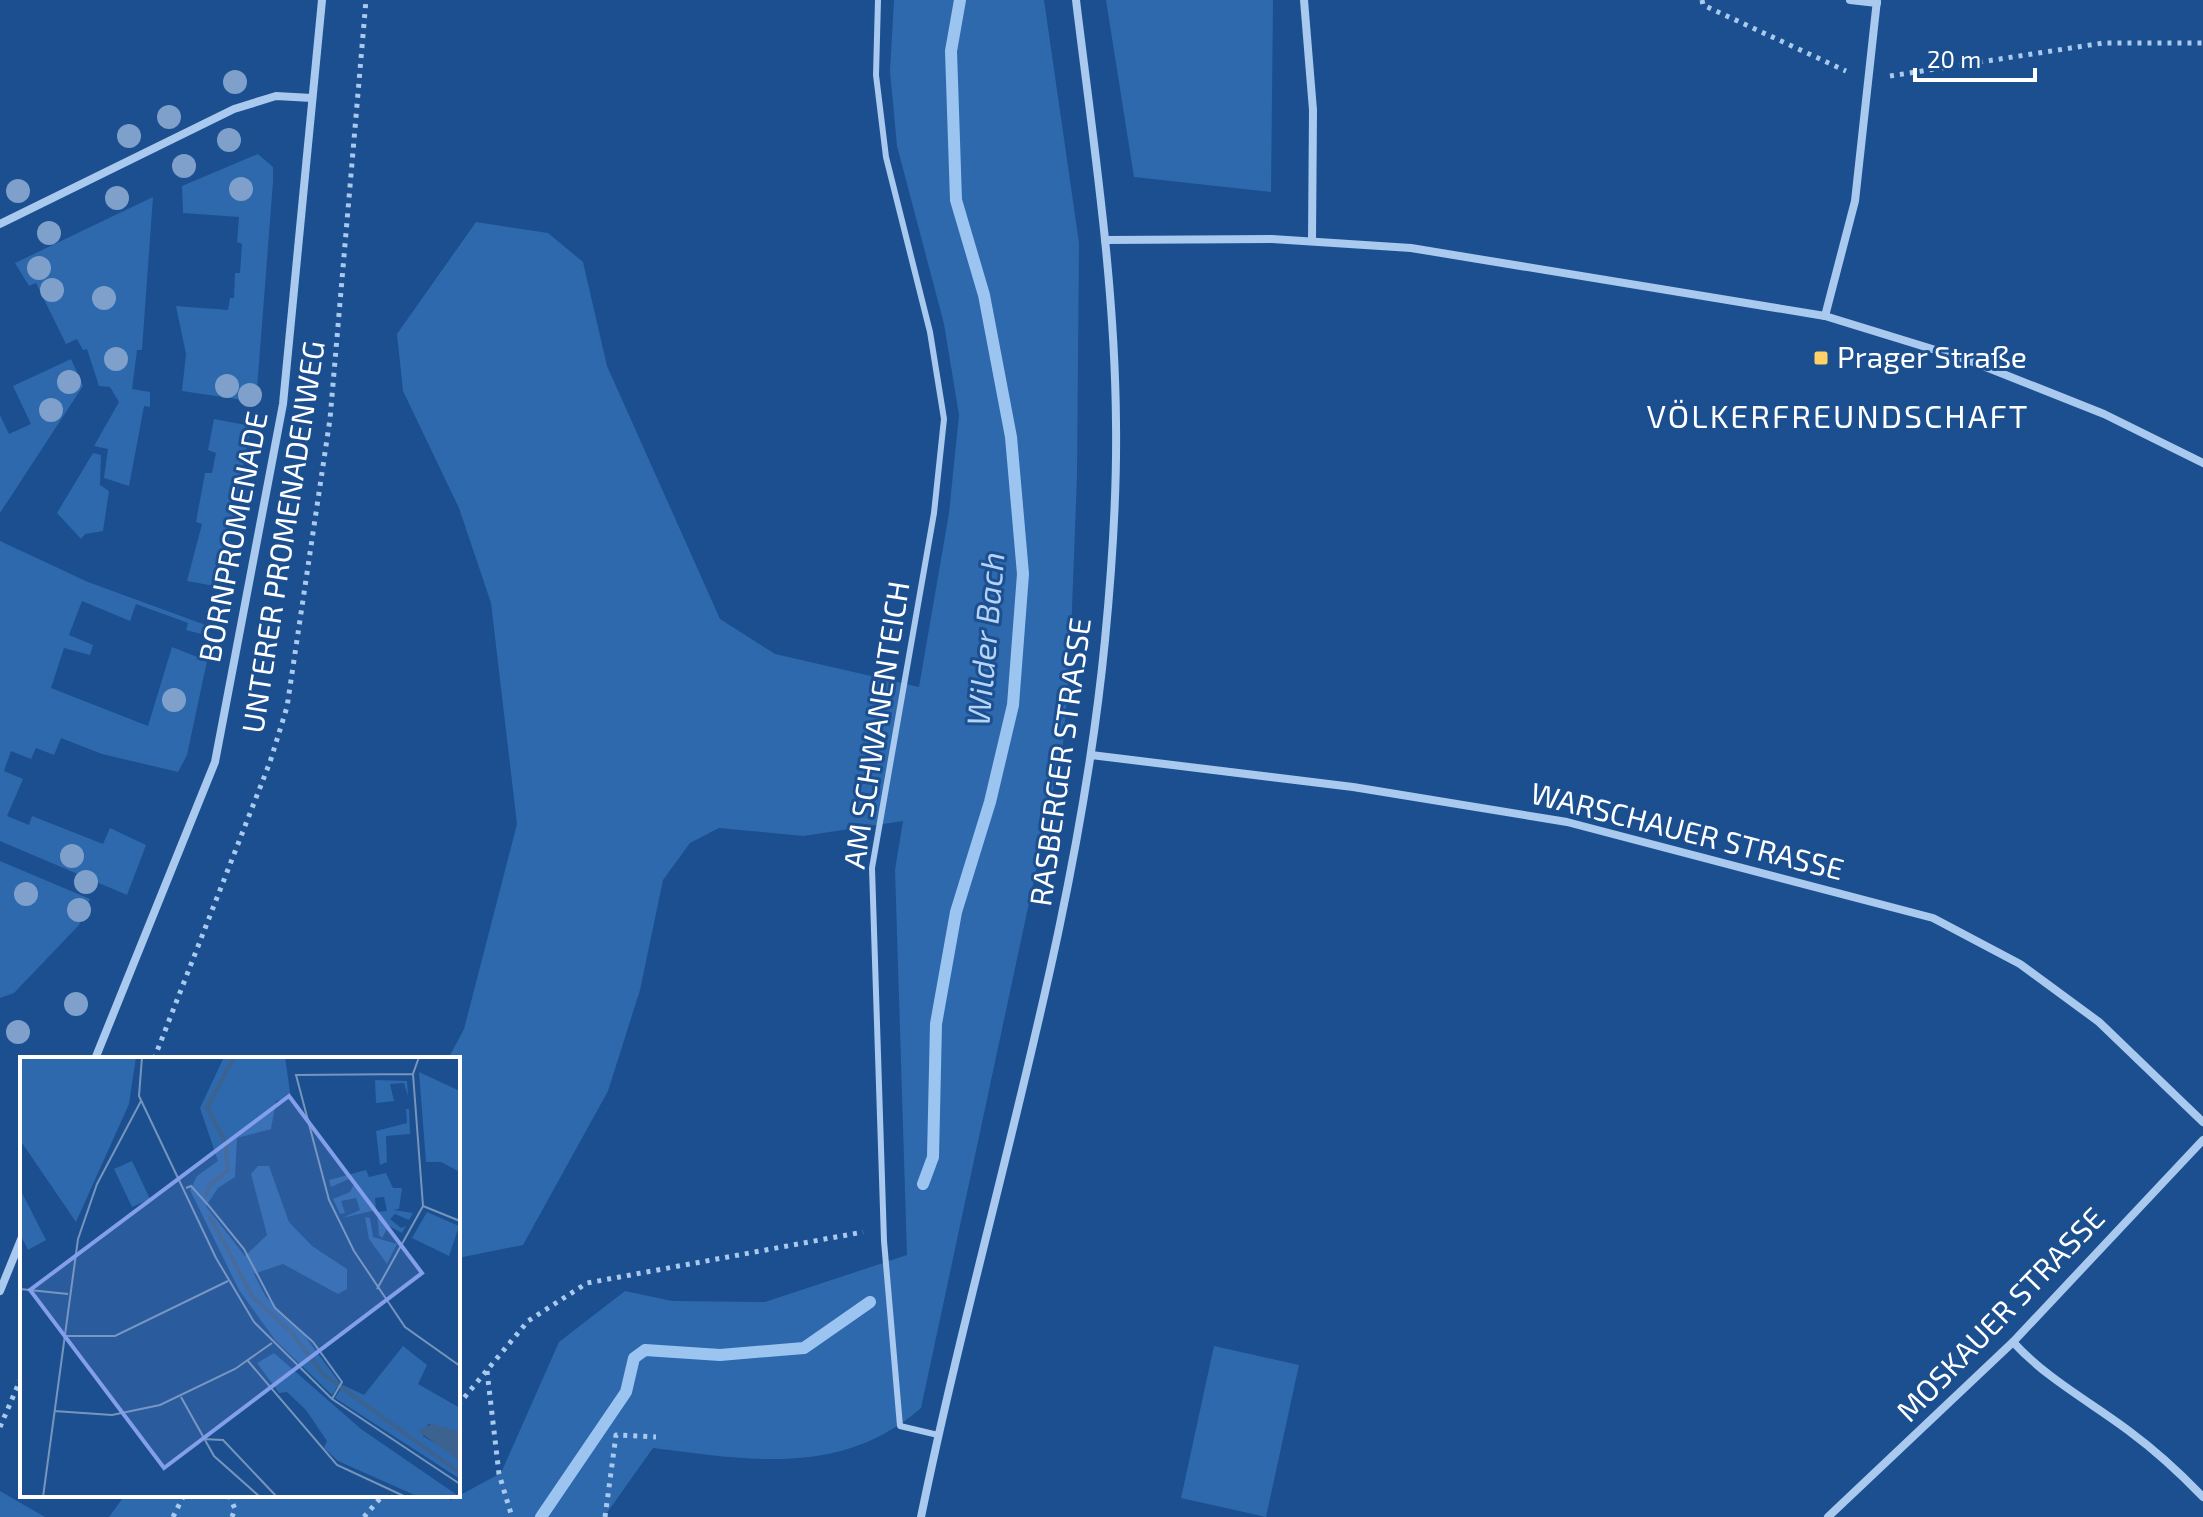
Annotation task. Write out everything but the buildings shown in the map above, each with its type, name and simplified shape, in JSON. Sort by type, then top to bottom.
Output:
[{"type":"street","name":"BORNPROMENADE","points":[[96,1057],[215,762],[279,432],[322,0]]},
{"type":"street","name":"RASBERGER STRASSE","points":[[921,1517],[938,1435],[1061,929],[1091,755],[1109,580],[1116,424],[1105,240],[1076,0]]},
{"type":"street","points":[[1304,0],[1313,110],[1312,240]]},
{"type":"street","points":[[1825,316],[1855,201],[1877,2],[1850,0]]},
{"type":"street","points":[[0,224],[234,109],[276,96],[312,98]]},
{"type":"street","points":[[1105,240],[1312,240],[1411,248],[1825,316],[1968,360],[2104,414],[2203,463]]},
{"type":"street","name":"WARSCHAUER STRASSE","points":[[1091,755],[1353,787],[1567,822],[1933,918],[2020,964],[2099,1022],[2203,1122]]},
{"type":"street","name":"MOSKAUER STRASSE","points":[[1828,1517],[2013,1342],[2203,1140]]},
{"type":"street","points":[[0,1291],[20,1242]]},
{"type":"street","points":[[2013,1342],[2061,1385],[2163,1458],[2203,1497]]},
{"type":"lane","name":"AM SCHWANENTEICH","points":[[878,0],[876,75],[886,157],[930,332],[944,419],[934,513],[872,868],[883,1229],[900,1426],[938,1435]]},
{"type":"path","name":"UNTERER PROMENADENWEG","points":[[155,1057],[270,762],[287,707],[330,419],[366,0]]},
{"type":"path","points":[[1702,0],[1703,5],[1867,80],[2103,43],[2203,43]]},
{"type":"path","points":[[460,1403],[528,1321],[587,1283],[883,1229]]},
{"type":"path","points":[[487,1371],[499,1474],[512,1517]]},
{"type":"path","points":[[0,1427],[20,1381]]},
{"type":"path","points":[[605,1517],[616,1435],[656,1437]]},
{"type":"path","points":[[173,1517],[183,1497]]},
{"type":"path","points":[[230,1497],[235,1509],[232,1517]]},
{"type":"path","points":[[364,1517],[381,1497]]},
{"type":"shaded area","points":[[894,0],[1044,0],[1079,243],[1077,476],[1070,662],[1063,744],[921,1408],[891,1430],[859,1445],[827,1454],[759,1459],[653,1448],[604,1517],[109,1517],[124,1497],[443,1497],[451,1500],[501,1473],[559,1342],[625,1291],[672,1301],[765,1302],[907,1255],[895,870],[903,821],[803,836],[719,828],[690,843],[663,880],[640,990],[608,1091],[523,1245],[460,1258],[460,1057],[449,1057],[464,1029],[517,824],[491,603],[459,508],[403,391],[397,334],[476,222],[548,233],[583,262],[607,366],[720,619],[775,654],[919,687],[949,513],[959,415],[944,324],[897,146],[890,71]]},
{"type":"shaded area","points":[[1106,0],[1273,0],[1271,192],[1134,177]]},
{"type":"shaded area","points":[[258,154],[273,167],[273,182],[256,402],[182,391],[186,354],[176,306],[228,310],[230,298],[234,298],[235,273],[240,273],[242,244],[237,242],[239,217],[183,213],[182,186]]},
{"type":"shaded area","points":[[153,197],[142,350],[137,350],[132,389],[150,392],[150,407],[144,406],[129,486],[104,478],[108,449],[94,446],[119,402],[110,387],[99,386],[87,349],[83,350],[77,339],[66,344],[36,283],[29,286],[15,263]]},
{"type":"shaded area","points":[[71,359],[83,386],[0,513],[0,415],[9,434],[31,424],[13,386]]},
{"type":"shaded area","points":[[214,419],[251,426],[220,587],[187,581],[202,524],[196,522],[205,473],[212,473],[216,453],[208,450]]},
{"type":"shaded area","points":[[93,453],[101,455],[100,485],[109,491],[103,531],[85,534],[81,539],[57,513]]},
{"type":"shaded area","points":[[0,541],[88,582],[211,627],[209,636],[186,630],[188,623],[136,604],[130,621],[82,601],[69,635],[93,645],[90,655],[64,648],[51,688],[148,726],[172,647],[207,661],[187,755],[178,772],[102,754],[61,738],[54,755],[36,748],[31,759],[11,751],[4,771],[23,779],[7,816],[29,825],[32,816],[103,844],[110,828],[146,845],[127,895],[0,841]]},
{"type":"shaded area","points":[[0,861],[90,899],[79,925],[14,993],[0,998]]},
{"type":"shaded area","points":[[1214,1346],[1299,1365],[1266,1517],[1181,1498]]},
{"type":"shaded area","points":[[0,1491],[45,1517],[0,1517]]},
{"type":"waterway","name":"Wilder Bach","points":[[923,1184],[933,1157],[936,1024],[956,912],[990,802],[1013,705],[1023,574],[1011,437],[984,295],[956,200],[951,51],[960,0]]},
{"type":"waterway","name":"Wilder Bach","points":[[541,1517],[626,1392],[634,1358],[645,1350],[720,1355],[804,1348],[870,1302]]},
{"type":"place","name":"Prager Straße","points":[[1821,358]]},
{"type":"district","name":"VÖLKERFREUNDSCHAFT","points":[[1838,417]]}]
